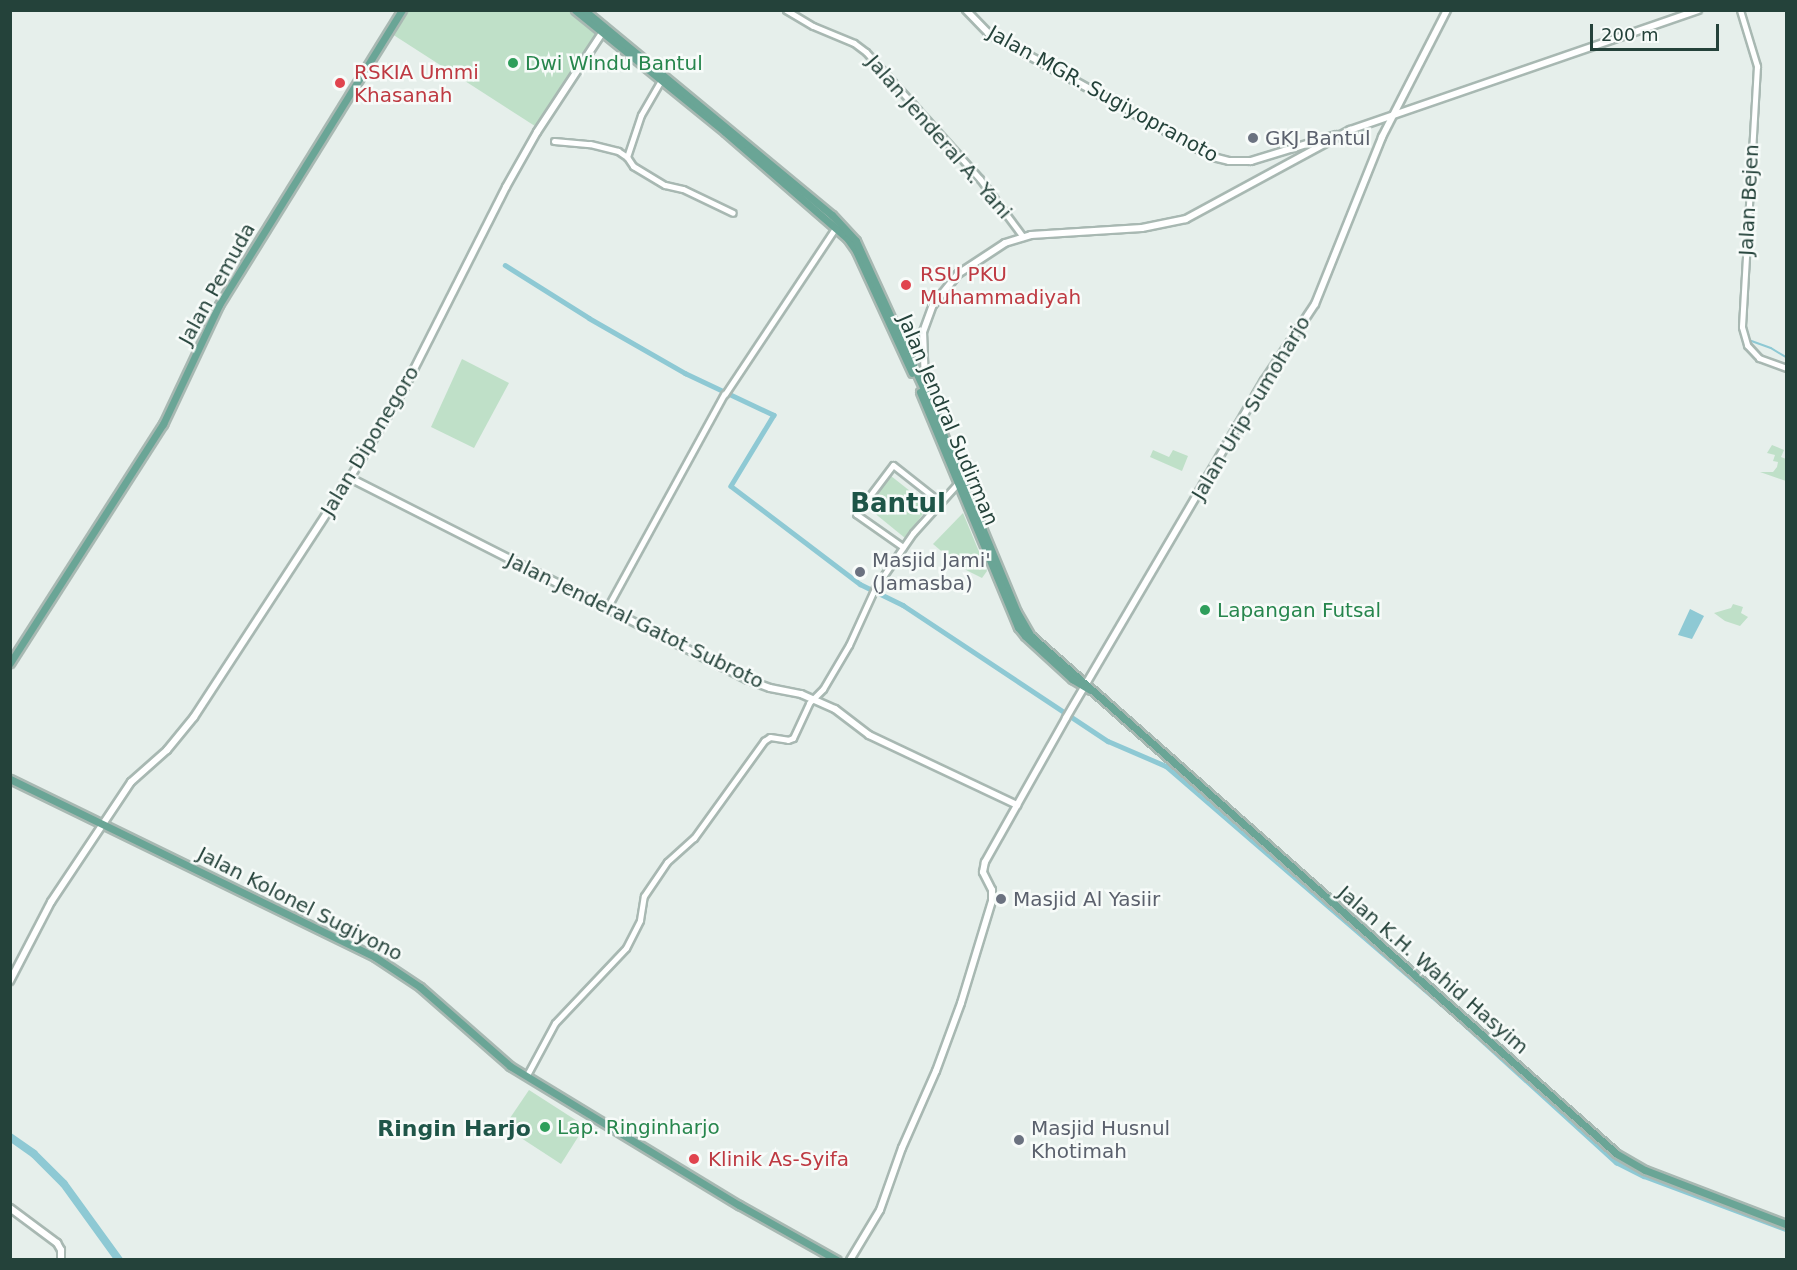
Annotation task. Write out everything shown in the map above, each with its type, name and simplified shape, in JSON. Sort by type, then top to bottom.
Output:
[{"type":"main road","name":"Jalan Pemuda","points":[[10,663],[164,424],[219,305],[402,10]]},
{"type":"main road","name":"Jalan Jendral Sudirman","points":[[575,10],[661,81],[729,133],[836,227],[855,248],[878,293],[1022,632],[1087,688]]},
{"type":"main road","name":"Jalan Jendral Sudirman","points":[[584,10],[850,233],[922,385],[960,482]]},
{"type":"main road","name":"Jalan MGR. Sugiyopranoto","points":[[966,10],[988,33],[1201,151],[1221,159],[1251,161],[1350,130]]},
{"type":"main road","name":"Jalan Urip Sumoharjo","points":[[850,1260],[880,1210],[902,1148],[939,1063],[973,968],[992,901],[992,890],[984,875],[984,865],[1066,718],[1087,688],[1269,374],[1315,304],[1382,137],[1447,10]]},
{"type":"main road","points":[[922,385],[926,383],[923,332],[937,298],[971,264],[1005,243],[1023,237],[1142,228],[1186,219],[1350,130],[1698,10]]},
{"type":"main road","name":"Jalan Diponegoro","points":[[10,981],[51,902],[131,782],[167,750],[194,717],[350,478],[404,389],[506,187],[537,132],[602,33]]},
{"type":"main road","points":[[1404,93],[1405,104],[1415,107]]},
{"type":"main road","points":[[1371,123],[1378,128],[1382,137]]},
{"type":"main road","name":"Jalan Jenderal Gatot Subroto","points":[[350,478],[755,683],[813,699],[841,713],[869,735],[1017,805]]},
{"type":"main road","name":"Jalan K.H. Wahid Hasyim","points":[[1087,688],[1617,1154],[1645,1170],[1786,1224]]},
{"type":"main road","name":"Jalan Kolonel Sugiyono","points":[[10,779],[375,957],[420,987],[494,1054],[733,1201],[837,1260]]},
{"type":"main road","points":[[10,1208],[59,1245],[61,1260]]},
{"type":"street","name":"Jalan Jenderal A. Yani","points":[[786,10],[813,26],[854,43],[866,52],[980,179],[1023,237]]},
{"type":"street","name":"Jalan Bejen","points":[[1740,10],[1757,66],[1742,327],[1747,345],[1759,358],[1786,368]]},
{"type":"street","points":[[627,157],[640,115],[661,81]]},
{"type":"street","points":[[554,141],[597,145],[627,157],[633,166],[664,185],[683,189],[733,213]]},
{"type":"street","points":[[607,608],[726,392],[836,227]]},
{"type":"street","points":[[903,547],[856,513],[893,465],[940,502]]},
{"type":"street","points":[[527,1075],[561,1016],[627,948],[640,920],[644,896],[658,875],[694,838],[764,741],[770,737],[788,740],[793,738],[813,699],[823,689],[837,666],[874,590],[903,547],[940,502],[960,482]]},
{"type":"green space","points":[[407,10],[572,11],[601,33],[538,128],[392,34]]},
{"type":"green space","points":[[462,359],[509,383],[474,448],[431,427]]},
{"type":"green space","points":[[1772,445],[1784,450],[1781,457],[1786,459],[1786,481],[1760,472],[1773,472],[1777,467],[1778,462],[1773,461],[1775,455],[1767,453]]},
{"type":"green space","points":[[1153,450],[1169,457],[1173,450],[1188,456],[1182,471],[1150,457]]},
{"type":"green space","points":[[891,476],[929,506],[905,538],[867,507]]},
{"type":"green space","points":[[963,513],[987,571],[982,578],[960,567],[933,544]]},
{"type":"green space","points":[[1733,604],[1743,607],[1741,613],[1748,617],[1740,626],[1725,621],[1714,613],[1731,608]]},
{"type":"green space","name":"Lap. Ringinharjo","points":[[529,1090],[585,1126],[561,1164],[504,1127]]},
{"type":"water","points":[[1690,609],[1704,616],[1692,639],[1678,635]]},
{"type":"waterway","points":[[505,265],[589,318],[685,373],[774,415],[731,486],[860,584],[903,605],[1108,741],[1166,766],[1461,1021],[1616,1162],[1644,1176],[1786,1229]]},
{"type":"waterway","points":[[1749,340],[1771,348],[1786,357]]},
{"type":"waterway","points":[[10,1137],[34,1154],[64,1184],[119,1260]]},
{"type":"place","name":"Dwi Windu Bantul","points":[[513,63]]},
{"type":"place","name":"RSKIA Ummi Khasanah","points":[[340,83]]},
{"type":"place","name":"GKJ Bantul","points":[[1253,138]]},
{"type":"place","name":"RSU PKU Muhammadiyah","points":[[906,285]]},
{"type":"place","name":"Masjid Jami' (Jamasba)","points":[[860,572]]},
{"type":"place","name":"Lapangan Futsal","points":[[1205,610]]},
{"type":"place","name":"Masjid Al Yasiir","points":[[1001,899]]},
{"type":"place","name":"Lap. Ringinharjo","points":[[545,1127]]},
{"type":"place","name":"Masjid Husnul Khotimah","points":[[1019,1140]]},
{"type":"place","name":"Klinik As-Syifa","points":[[694,1159]]},
{"type":"district","name":"Bantul","points":[[898,504]]},
{"type":"district","name":"Ringin Harjo","points":[[454,1129]]}]
